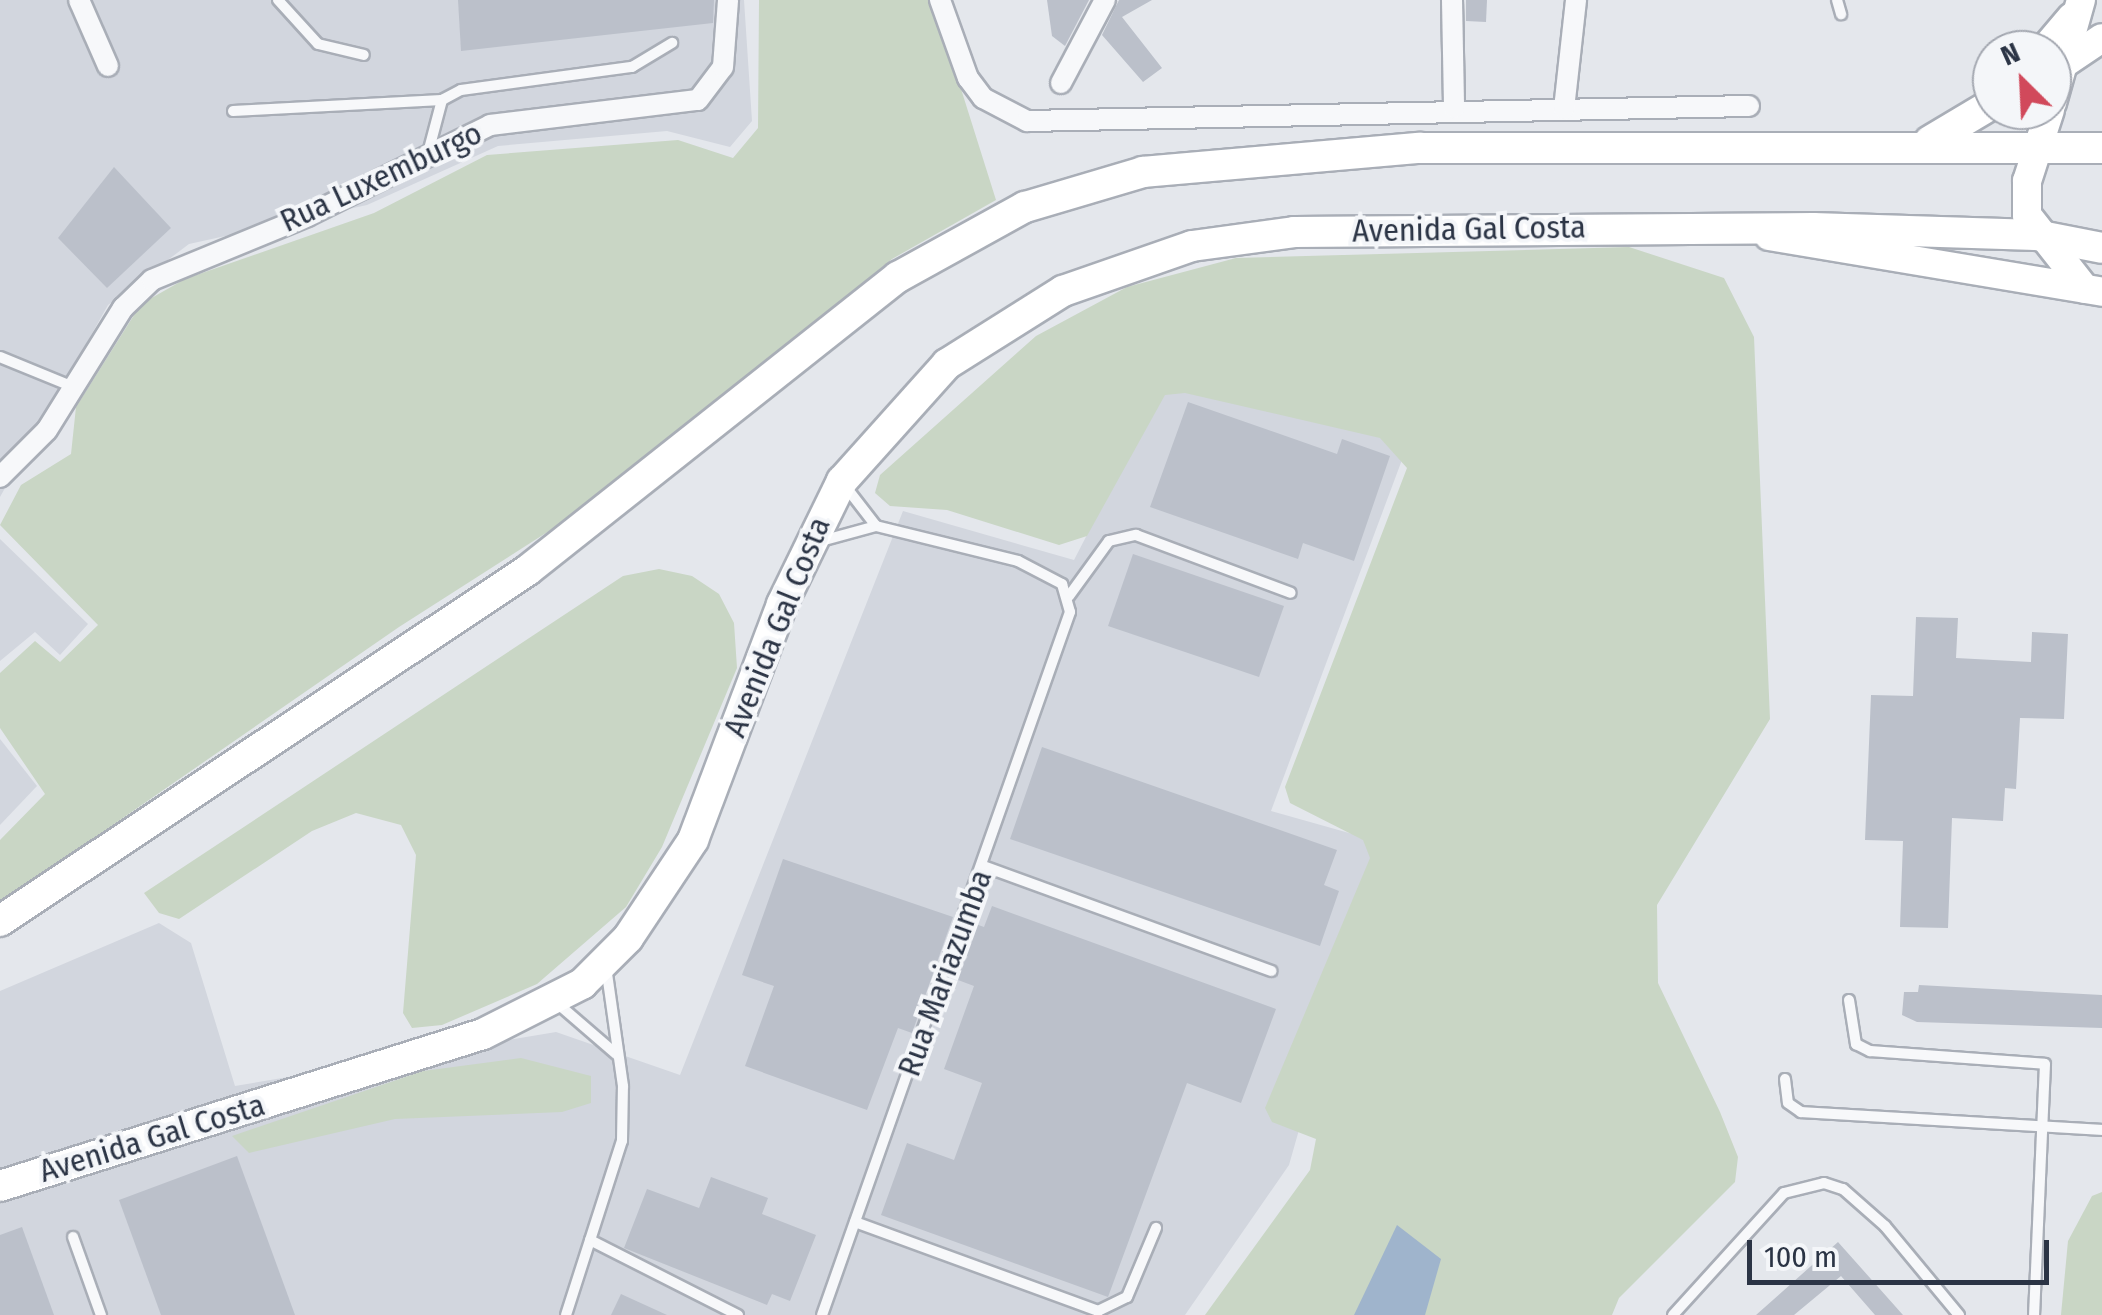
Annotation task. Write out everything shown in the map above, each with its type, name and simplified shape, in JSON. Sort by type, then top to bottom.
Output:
[{"type":"main road","points":[[2072,50],[2102,38]]},
{"type":"main road","points":[[1921,145],[1972,116]]},
{"type":"main road","points":[[2045,130],[2025,198],[2036,235],[2094,290]]},
{"type":"main road","points":[[0,921],[528,570],[898,277],[1025,207],[1143,172],[1269,158],[1419,148],[2041,144],[2102,148]]},
{"type":"main road","points":[[1729,226],[2036,235],[2102,248]]},
{"type":"main road","name":"Avenida Gal Costa","points":[[0,1186],[483,1034],[556,1002],[605,963],[693,840],[806,546],[842,482],[904,404],[1004,323],[1120,267],[1192,246],[1294,232],[1729,226],[2094,290]]},
{"type":"street","points":[[79,0],[108,66]]},
{"type":"street","name":"Rua Luxemburgo","points":[[0,477],[74,388],[123,308],[152,280],[222,245],[308,216],[490,125],[698,100],[724,67],[728,0]]},
{"type":"street","points":[[940,0],[968,78],[983,98],[1027,121],[1454,108],[1749,106]]},
{"type":"street","points":[[1061,83],[1104,0]]},
{"type":"street","points":[[1452,0],[1454,108]]},
{"type":"street","points":[[1564,109],[1576,0]]},
{"type":"lane","points":[[278,0],[318,44],[364,55]]},
{"type":"lane","points":[[1837,0],[1841,14]]},
{"type":"lane","points":[[233,111],[442,100],[522,78],[632,67],[672,43]]},
{"type":"lane","points":[[428,153],[442,100]]},
{"type":"lane","points":[[0,357],[74,388]]},
{"type":"lane","points":[[842,482],[876,526]]},
{"type":"lane","points":[[806,546],[876,526],[1018,562],[1049,574],[1069,596],[1109,541],[1136,536],[1291,593]]},
{"type":"lane","name":"Rua Mariazumba","points":[[822,1315],[1067,630],[1069,596]]},
{"type":"lane","points":[[983,866],[1271,971]]},
{"type":"lane","points":[[566,1315],[622,1141],[605,963]]},
{"type":"lane","points":[[1849,1000],[1856,1044],[1870,1051],[2045,1064],[2034,1315]]},
{"type":"lane","points":[[556,1002],[616,1055]]},
{"type":"lane","points":[[1784,1079],[1788,1104],[1800,1112],[2102,1130]]},
{"type":"lane","points":[[1673,1315],[1784,1193],[1824,1183],[1843,1189],[1884,1226],[1959,1315]]},
{"type":"lane","points":[[854,1222],[1098,1311],[1127,1297],[1156,1228]]},
{"type":"lane","points":[[73,1237],[101,1315]]},
{"type":"lane","points":[[590,1240],[738,1315]]},
{"type":"shaded area","points":[[0,0],[744,0],[752,121],[730,147],[667,131],[498,146],[367,205],[189,244],[108,305],[0,497]]},
{"type":"shaded area","points":[[1164,386],[1412,433],[1271,811],[1381,842],[1289,1165],[1185,1315],[0,1315],[0,991],[159,923],[191,943],[235,1086],[556,1032],[680,1075],[903,511],[1074,560]]},
{"type":"shaded area","points":[[0,539],[88,624],[60,655],[35,632],[0,661]]},
{"type":"shaded area","points":[[0,739],[37,786],[0,825]]},
{"type":"green space","points":[[759,0],[933,0],[996,200],[892,259],[610,492],[399,627],[0,903],[0,840],[45,794],[0,728],[0,673],[35,641],[60,662],[98,625],[0,525],[21,485],[71,454],[76,407],[141,304],[185,279],[374,213],[487,155],[678,140],[733,158],[758,128]]},
{"type":"green space","points":[[1629,247],[1724,278],[1754,337],[1770,719],[1657,905],[1658,983],[1738,1157],[1735,1182],[1619,1298],[1612,1315],[1205,1315],[1310,1170],[1316,1139],[1272,1122],[1265,1108],[1370,858],[1363,840],[1290,803],[1285,787],[1407,468],[1380,438],[1185,393],[1165,395],[1087,536],[1059,545],[947,510],[890,506],[875,493],[880,475],[1036,336],[1127,287],[1236,258]]},
{"type":"green space","points":[[659,569],[692,576],[719,594],[734,623],[737,668],[662,847],[626,907],[537,984],[442,1025],[412,1028],[403,1013],[416,855],[401,825],[356,813],[312,831],[179,919],[159,913],[144,893],[623,576]]},
{"type":"green space","points":[[521,1058],[591,1076],[591,1103],[562,1112],[395,1119],[249,1153],[232,1136],[423,1071]]},
{"type":"green space","points":[[2102,1192],[2102,1315],[2061,1315],[2068,1241],[2092,1196]]},
{"type":"water","points":[[1397,1225],[1441,1259],[1425,1315],[1354,1315]]},
{"type":"building","points":[[458,0],[714,0],[713,23],[461,51]]},
{"type":"building","points":[[1047,0],[1089,0],[1065,46],[1052,36]]},
{"type":"building","points":[[1119,0],[1152,0],[1122,17],[1162,68],[1143,82],[1102,35]]},
{"type":"building","points":[[1466,0],[1487,0],[1486,22],[1466,21]]},
{"type":"building","points":[[114,167],[171,228],[107,288],[58,238]]},
{"type":"building","points":[[1188,402],[1337,454],[1342,439],[1390,456],[1354,561],[1303,543],[1298,559],[1150,507]]},
{"type":"building","points":[[1133,554],[1284,606],[1259,677],[1108,626]]},
{"type":"building","points":[[1916,617],[1958,618],[1956,658],[2031,662],[2032,632],[2068,634],[2064,719],[2020,718],[2016,789],[2005,788],[2003,821],[1952,818],[1948,928],[1900,927],[1903,841],[1865,840],[1871,695],[1913,696]]},
{"type":"building","points":[[1042,747],[1337,850],[1324,885],[1339,891],[1320,946],[1010,839]]},
{"type":"building","points":[[783,859],[953,917],[912,1033],[898,1028],[867,1110],[745,1066],[774,986],[742,975]]},
{"type":"building","points":[[992,906],[1276,1009],[1241,1103],[1187,1083],[1108,1297],[881,1215],[907,1143],[954,1160],[982,1083],[944,1069],[974,986],[950,977],[970,922],[984,927]]},
{"type":"building","points":[[1919,985],[2102,995],[2102,1028],[1917,1022],[1902,1015],[1904,992],[1918,992]]},
{"type":"building","points":[[237,1156],[295,1315],[161,1315],[119,1200]]},
{"type":"building","points":[[711,1177],[768,1198],[762,1214],[816,1235],[790,1301],[772,1294],[767,1305],[624,1248],[647,1189],[699,1208]]},
{"type":"building","points":[[22,1227],[54,1315],[0,1315],[0,1235]]},
{"type":"building","points":[[1838,1242],[1903,1315],[1875,1315],[1841,1276],[1794,1315],[1756,1315]]},
{"type":"building","points":[[621,1294],[667,1315],[611,1315]]}]
